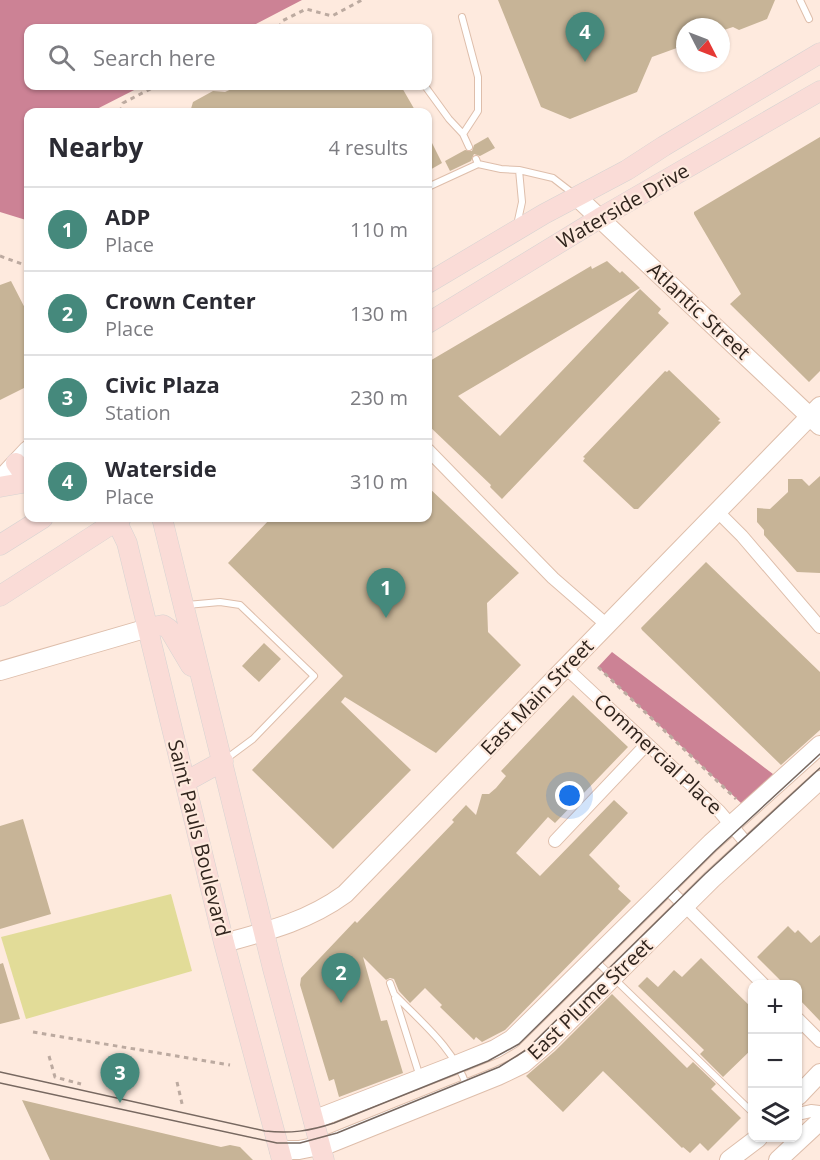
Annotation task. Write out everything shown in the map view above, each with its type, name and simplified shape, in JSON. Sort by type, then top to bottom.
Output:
[{"type":"main road","name":"Waterside Drive","points":[[432,281],[515,231],[627,170],[820,53]]},
{"type":"main road","name":"Waterside Drive","points":[[432,321],[600,218],[820,91]]},
{"type":"main road","points":[[0,487],[24,482]]},
{"type":"main road","points":[[0,545],[37,522]]},
{"type":"main road","points":[[0,596],[112,522]]},
{"type":"main road","name":"Saint Pauls Boulevard","points":[[119,522],[127,543],[224,943],[280,1155]]},
{"type":"main road","name":"Saint Pauls Boulevard","points":[[163,522],[264,932],[322,1153]]},
{"type":"main road","points":[[148,628],[163,625],[170,628],[207,695]]},
{"type":"main road","points":[[185,782],[223,761]]},
{"type":"street","name":"Atlantic Street","points":[[577,197],[817,416]]},
{"type":"street","name":"East Main Street","points":[[224,943],[305,918],[345,894],[717,511],[817,416]]},
{"type":"street","points":[[432,454],[553,578],[607,625]]},
{"type":"street","points":[[0,480],[22,456]]},
{"type":"street","points":[[717,511],[742,536],[820,627]]},
{"type":"street","points":[[0,671],[148,628]]},
{"type":"street","name":"Commercial Place","points":[[565,667],[731,824],[748,845]]},
{"type":"street","points":[[555,841],[647,744]]},
{"type":"street","name":"East Plume Street","points":[[313,1120],[458,1064],[512,1039],[731,824],[820,745]]},
{"type":"street","name":"East Plume Street","points":[[280,1155],[299,1150],[322,1153],[350,1136],[523,1064],[748,845],[820,780]]},
{"type":"street","points":[[666,887],[759,980]]},
{"type":"street","points":[[802,1023],[820,1041]]},
{"type":"street","points":[[802,1092],[820,1073]]},
{"type":"street","points":[[802,1112],[820,1113]]},
{"type":"street","points":[[778,1160],[820,1121]]},
{"type":"street","points":[[729,1160],[752,1142]]},
{"type":"lane","points":[[800,0],[809,19]]},
{"type":"lane","points":[[462,17],[478,77],[478,111],[463,134]]},
{"type":"lane","points":[[427,90],[448,119],[463,134],[469,147]]},
{"type":"lane","points":[[432,186],[477,161],[501,170],[519,170],[553,178],[577,197]]},
{"type":"lane","points":[[515,231],[522,202],[519,170]]},
{"type":"lane","points":[[184,605],[220,602],[240,605],[314,676],[254,739],[223,761]]},
{"type":"lane","points":[[593,958],[748,1107]]},
{"type":"lane","points":[[390,984],[421,1079]]},
{"type":"lane","points":[[394,994],[447,1049],[458,1064],[468,1088]]},
{"type":"path","points":[[281,24],[282,21],[306,9],[332,16],[362,0]]},
{"type":"path","points":[[121,108],[123,103],[148,90]]},
{"type":"path","points":[[0,256],[22,264],[24,263]]},
{"type":"path","points":[[598,667],[742,804]]},
{"type":"path","points":[[33,1032],[230,1065]]},
{"type":"path","points":[[48,1056],[55,1077],[81,1084]]},
{"type":"path","points":[[177,1082],[183,1108]]},
{"type":"shaded area","points":[[0,0],[302,0],[256,24],[24,24],[24,90],[134,90],[99,108],[24,108],[24,219],[0,212]]},
{"type":"shaded area","points":[[612,652],[777,777],[742,804],[598,667]]},
{"type":"shaded area","points":[[171,894],[192,971],[26,1019],[1,937]]},
{"type":"building","points":[[498,0],[775,0],[767,19],[739,30],[730,28],[730,18],[676,18],[676,48],[652,57],[637,92],[570,119],[541,107]]},
{"type":"building","points":[[229,90],[403,90],[414,108],[191,108],[193,102],[213,91]]},
{"type":"building","points":[[488,137],[495,148],[480,156],[474,154],[471,161],[450,171],[445,161],[465,150],[472,151],[474,145]]},
{"type":"building","points":[[820,137],[820,371],[809,382],[730,304],[741,294],[694,212]]},
{"type":"building","points":[[432,143],[442,163],[432,169]]},
{"type":"building","points":[[607,261],[640,288],[458,396],[500,436],[640,289],[661,309],[658,313],[669,323],[502,499],[490,487],[491,485],[432,429],[432,360],[591,266],[592,269]]},
{"type":"building","points":[[11,281],[24,306],[24,388],[0,400],[0,285]]},
{"type":"building","points":[[669,370],[721,422],[638,509],[634,509],[583,461],[585,458],[583,457],[665,371]]},
{"type":"building","points":[[820,476],[820,573],[797,572],[764,535],[764,530],[757,522],[757,508],[770,509],[788,492],[788,479],[802,479],[809,486]]},
{"type":"building","points":[[432,491],[519,573],[487,603],[488,632],[521,665],[436,753],[345,697],[341,702],[411,770],[333,849],[252,770],[343,676],[228,563],[267,522],[432,522]]},
{"type":"building","points":[[706,562],[820,672],[820,730],[781,765],[641,628]]},
{"type":"building","points":[[264,643],[281,659],[259,682],[242,666]]},
{"type":"building","points":[[573,695],[628,747],[555,823],[548,817],[516,853],[540,876],[614,800],[628,813],[589,855],[620,886],[618,889],[631,901],[505,1030],[482,1042],[476,1037],[474,1040],[440,1007],[442,1005],[425,988],[410,1003],[399,991],[394,979],[386,980],[363,957],[381,1021],[387,1020],[403,1073],[339,1097],[334,1079],[329,1081],[300,985],[301,978],[454,822],[452,820],[466,805],[476,815],[482,794],[489,794],[496,788],[506,776],[501,771]]},
{"type":"building","points":[[23,819],[51,914],[0,929],[0,826]]},
{"type":"building","points":[[788,926],[795,933],[798,930],[811,943],[820,935],[820,1021],[802,1002],[802,980],[780,980],[757,957]]},
{"type":"building","points":[[701,958],[748,1004],[748,1053],[723,1077],[700,1054],[704,1050],[638,986],[647,977],[658,987],[674,970],[682,977]]},
{"type":"building","points":[[3,963],[20,1019],[0,1024],[0,964]]},
{"type":"building","points":[[612,994],[687,1068],[693,1062],[716,1084],[711,1089],[741,1118],[708,1151],[700,1143],[690,1153],[682,1148],[603,1071],[563,1112],[526,1076],[555,1051]]},
{"type":"building","points":[[22,1100],[221,1147],[230,1145],[240,1147],[253,1160],[50,1160]]},
{"type":"tram line","points":[[0,1072],[265,1131],[300,1131],[334,1123],[488,1061],[519,1044],[716,850],[820,754]]},
{"type":"tram line","points":[[0,1083],[277,1143],[300,1143],[337,1133],[499,1067],[526,1050],[705,874],[820,768]]},
{"type":"place","name":"Waterside","points":[[585,62]]},
{"type":"place","name":"ADP","points":[[386,618]]},
{"type":"place","name":"Crown Center","points":[[341,1003]]},
{"type":"place","name":"Civic Plaza","points":[[120,1103]]}]
